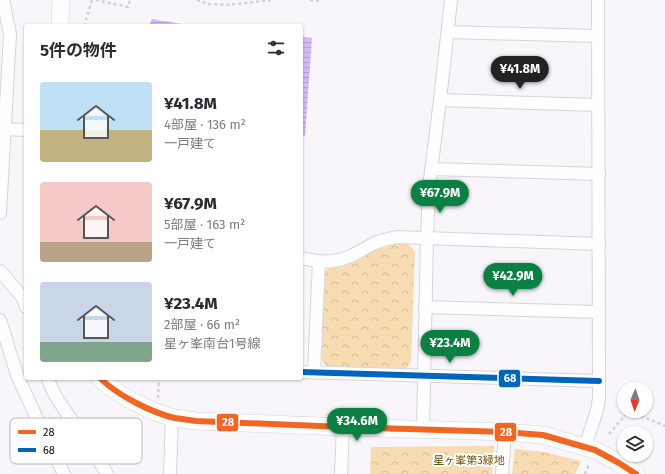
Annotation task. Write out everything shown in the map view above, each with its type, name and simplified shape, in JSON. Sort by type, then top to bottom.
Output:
[{"type":"street","points":[[0,213],[4,73],[10,34],[3,0]]},
{"type":"street","points":[[60,24],[61,0]]},
{"type":"street","points":[[423,430],[429,187],[451,0]]},
{"type":"street","points":[[585,447],[597,410],[599,398],[598,0]]},
{"type":"street","points":[[448,32],[598,36]]},
{"type":"street","points":[[440,100],[598,105]]},
{"type":"street","points":[[2,129],[24,130]]},
{"type":"street","points":[[432,169],[599,174]]},
{"type":"street","points":[[303,258],[330,262],[340,260],[356,254],[376,243],[396,237],[599,244]]},
{"type":"street","points":[[314,372],[319,260]]},
{"type":"street","points":[[0,271],[24,298]]},
{"type":"street","points":[[425,307],[599,312]]},
{"type":"street","points":[[0,320],[17,375],[37,418]]},
{"type":"street","points":[[303,372],[599,381]]},
{"type":"street","points":[[49,380],[60,403],[70,418]]},
{"type":"street","points":[[103,380],[123,396],[158,413],[172,417],[196,421],[504,432],[543,435],[596,450],[636,474]]},
{"type":"street","points":[[170,474],[172,417]]},
{"type":"street","points":[[341,474],[343,427]]},
{"type":"street","points":[[502,474],[504,432]]},
{"type":"street","points":[[59,464],[64,474]]},
{"type":"street","points":[[101,464],[107,474]]},
{"type":"path","points":[[85,24],[92,0]]},
{"type":"path","points":[[96,0],[128,7],[130,0]]},
{"type":"path","points":[[197,0],[209,4],[228,5],[272,0]]},
{"type":"path","points":[[310,0],[321,0]]},
{"type":"path","points":[[609,434],[624,418]]},
{"type":"path","points":[[646,418],[665,426]]},
{"type":"green space","points":[[394,244],[408,244],[415,251],[411,362],[407,368],[327,367],[322,361],[324,272],[329,268],[342,267],[355,262],[376,250]]},
{"type":"green space","name":"星ヶ峯第3緑地","points":[[494,446],[492,474],[370,474],[371,447]]},
{"type":"green space","points":[[515,449],[544,452],[581,461],[575,474],[512,474]]},
{"type":"shaded area","points":[[152,19],[181,24],[150,24]]},
{"type":"shaded area","points":[[303,37],[312,38],[305,136],[303,136]]},
{"type":"transit line","name":"68","points":[[303,372],[599,381]]},
{"type":"transit line","name":"28","points":[[102,380],[125,397],[146,408],[175,418],[196,421],[505,432],[543,435],[595,450],[636,474]]}]
